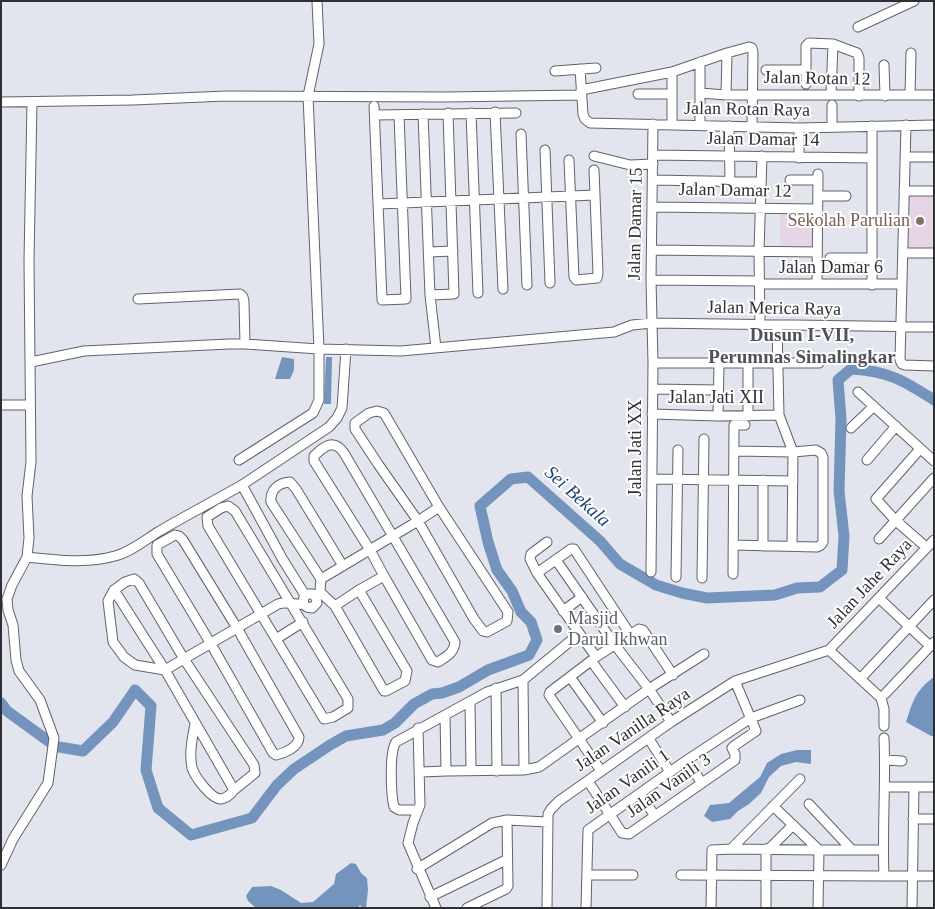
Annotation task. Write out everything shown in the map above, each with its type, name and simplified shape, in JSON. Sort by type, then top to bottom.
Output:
[{"type":"street","points":[[238,460],[313,413],[319,400],[319,350],[308,96],[319,44],[318,1]]},
{"type":"street","points":[[858,27],[914,1]]},
{"type":"street","points":[[806,84],[805,50],[809,44],[833,44],[857,53],[859,58],[858,96]]},
{"type":"street","points":[[832,127],[833,44]]},
{"type":"street","points":[[1,102],[133,100],[226,96],[446,97],[581,93],[672,72],[749,47],[752,48],[753,52],[752,126]]},
{"type":"street","points":[[726,96],[727,53]]},
{"type":"street","points":[[910,95],[911,53]]},
{"type":"street","points":[[700,62],[700,124]]},
{"type":"street","points":[[884,65],[885,96]]},
{"type":"street","points":[[555,71],[596,68]]},
{"type":"street","points":[[580,69],[581,93]]},
{"type":"street","points":[[766,70],[806,70]]},
{"type":"street","points":[[672,72],[672,125]]},
{"type":"street","name":"Jalan Rotan Raya","points":[[581,93],[583,114],[585,120],[590,123],[700,124],[799,128],[934,125]]},
{"type":"street","name":"Jalan Rotan 12","points":[[700,93],[726,96],[752,94],[831,100],[858,96],[934,95]]},
{"type":"street","points":[[638,94],[672,94]]},
{"type":"street","points":[[1,865],[13,839],[48,784],[54,738],[40,700],[19,671],[16,660],[13,625],[7,599],[27,557],[29,538],[27,496],[31,462],[29,261],[32,102]]},
{"type":"street","points":[[399,115],[406,299],[382,300],[374,110],[399,115],[516,113]]},
{"type":"street","points":[[495,112],[503,288]]},
{"type":"street","points":[[430,296],[454,294],[448,113]]},
{"type":"street","points":[[471,113],[478,294]]},
{"type":"street","points":[[423,114],[430,296],[436,348]]},
{"type":"street","name":"Jalan Damar 15","points":[[652,324],[653,124]]},
{"type":"street","points":[[730,126],[730,181]]},
{"type":"street","points":[[872,126],[872,285]]},
{"type":"street","points":[[906,126],[900,360],[905,365],[933,367]]},
{"type":"street","points":[[799,128],[799,158]]},
{"type":"street","points":[[520,134],[527,285]]},
{"type":"street","points":[[544,150],[550,283]]},
{"type":"street","name":"Jalan Damar 14","points":[[594,156],[630,164],[653,160],[730,156],[872,158]]},
{"type":"street","points":[[760,326],[759,251],[762,156]]},
{"type":"street","points":[[905,157],[934,157]]},
{"type":"street","points":[[569,160],[574,277],[576,280],[594,279],[597,278],[598,273],[594,170]]},
{"type":"street","points":[[790,180],[818,177],[817,284]]},
{"type":"street","points":[[653,180],[761,182]]},
{"type":"street","points":[[904,192],[934,191]]},
{"type":"street","points":[[379,204],[595,195]]},
{"type":"street","points":[[818,196],[846,196]]},
{"type":"street","name":"Jalan Damar 12","points":[[653,207],[817,208]]},
{"type":"street","points":[[652,250],[817,252]]},
{"type":"street","points":[[429,252],[452,251]]},
{"type":"street","points":[[903,253],[934,253]]},
{"type":"street","points":[[830,258],[872,258]]},
{"type":"street","name":"Jalan Damar 6","points":[[651,280],[902,284]]},
{"type":"street","points":[[138,299],[240,294],[244,302],[245,344]]},
{"type":"street","name":"Jalan Merica Raya","points":[[31,362],[84,351],[245,344],[319,350],[401,351],[614,332],[632,325],[652,324],[934,327]]},
{"type":"street","name":"Jalan Jati XX","points":[[651,572],[652,324]]},
{"type":"street","points":[[777,326],[779,415],[793,452],[792,546]]},
{"type":"street","points":[[27,557],[71,560],[101,559],[117,556],[242,485],[329,427],[337,418],[342,408],[346,350]]},
{"type":"street","points":[[653,363],[819,363]]},
{"type":"street","points":[[718,416],[719,363]]},
{"type":"street","points":[[733,574],[734,425],[746,420],[748,363]]},
{"type":"street","points":[[652,389],[718,390]]},
{"type":"street","points":[[858,392],[934,461]]},
{"type":"street","points":[[1,405],[30,405]]},
{"type":"street","points":[[852,428],[874,406]]},
{"type":"street","points":[[377,410],[384,414],[439,507],[508,612],[507,621],[491,631],[483,631],[474,619],[418,521],[356,429],[355,423],[369,413],[377,410]]},
{"type":"street","name":"Jalan Jati XII","points":[[652,414],[718,416],[746,420],[779,415]]},
{"type":"street","points":[[867,460],[896,426]]},
{"type":"street","points":[[702,578],[704,439]]},
{"type":"street","points":[[335,444],[339,446],[393,536],[455,642],[455,648],[452,653],[438,662],[432,660],[370,550],[314,461],[314,456],[329,445],[335,444]]},
{"type":"street","points":[[920,449],[876,499],[895,520],[926,547]]},
{"type":"street","points":[[676,578],[678,450]]},
{"type":"street","points":[[733,545],[817,547],[821,545],[823,542],[824,458],[821,452],[816,450],[793,452],[734,451]]},
{"type":"street","points":[[879,539],[934,478]]},
{"type":"street","points":[[652,479],[793,481]]},
{"type":"street","points":[[763,480],[763,546]]},
{"type":"street","points":[[242,485],[309,608],[314,607],[317,602],[321,579],[271,502],[270,496],[273,490],[284,483],[290,482],[343,566]]},
{"type":"street","points":[[228,506],[235,511],[348,699],[348,708],[333,717],[324,718],[262,614],[208,526],[207,517],[221,508],[228,506]]},
{"type":"street","points":[[321,579],[439,507]]},
{"type":"street","points":[[174,535],[179,536],[237,628],[299,737],[297,745],[281,754],[276,755],[273,753],[211,644],[156,554],[156,545],[174,535]]},
{"type":"street","name":"Jalan Jahe Raya","points":[[829,650],[880,599],[934,540]]},
{"type":"street","points":[[547,542],[529,557],[537,573],[579,634],[625,707]]},
{"type":"street","points":[[537,573],[571,549],[574,549],[630,634]]},
{"type":"street","points":[[556,560],[671,722]]},
{"type":"street","points":[[335,606],[384,576]]},
{"type":"street","points":[[196,724],[190,754],[192,769],[197,780],[214,797],[222,799],[255,773],[255,768],[184,659],[138,583],[134,579],[125,582],[114,590],[108,601],[113,642],[124,657],[135,665],[165,670],[184,659],[211,644],[278,604],[291,602],[296,604],[310,593],[318,594],[335,606],[386,691],[405,681],[407,671],[359,590]]},
{"type":"street","points":[[114,590],[165,670],[234,790]]},
{"type":"street","points":[[563,611],[582,597]]},
{"type":"street","points":[[880,599],[932,644],[885,694]]},
{"type":"street","points":[[860,679],[934,600]]},
{"type":"street","points":[[276,639],[303,622]]},
{"type":"street","points":[[602,771],[549,695],[551,690],[636,630],[642,630],[672,675]]},
{"type":"street","points":[[418,810],[399,810],[394,808],[392,762],[394,744],[418,728],[496,688],[523,680],[579,634]]},
{"type":"street","points":[[829,650],[882,700],[884,726]]},
{"type":"street","name":"Jalan Vanilla Raya","points":[[547,908],[548,822],[551,809],[568,794],[671,722],[735,681],[829,650]]},
{"type":"street","points":[[420,772],[524,770],[539,767],[649,689],[704,654]]},
{"type":"street","points":[[570,677],[602,723]]},
{"type":"street","points":[[523,680],[524,770]]},
{"type":"street","points":[[735,681],[751,718]]},
{"type":"street","points":[[496,688],[497,771]]},
{"type":"street","name":"Jalan Vanili 1","points":[[586,908],[588,830],[687,760],[751,718],[800,700]]},
{"type":"street","points":[[470,702],[471,770]]},
{"type":"street","points":[[445,715],[446,770]]},
{"type":"street","name":"Jalan Vanili 3","points":[[588,781],[622,833],[627,834],[735,760],[732,748],[756,731],[751,718]]},
{"type":"street","points":[[418,728],[421,798],[408,843],[436,908]]},
{"type":"street","points":[[884,738],[884,876]]},
{"type":"street","points":[[649,739],[670,772]]},
{"type":"street","points":[[687,760],[701,782]]},
{"type":"street","points":[[885,760],[902,761]]},
{"type":"street","points":[[731,849],[800,779]]},
{"type":"street","points":[[885,787],[934,787]]},
{"type":"street","points":[[912,908],[914,787]]},
{"type":"street","points":[[640,794],[655,816]]},
{"type":"street","points":[[809,804],[852,850]]},
{"type":"street","points":[[773,806],[819,850],[818,908]]},
{"type":"street","points":[[913,819],[934,819]]},
{"type":"street","points":[[418,869],[492,823],[507,820],[548,822]]},
{"type":"street","points":[[466,908],[506,888],[507,820]]},
{"type":"street","points":[[766,908],[765,876],[768,849],[793,826]]},
{"type":"street","points":[[711,908],[710,875],[712,850],[883,850]]},
{"type":"street","points":[[430,896],[506,860]]},
{"type":"street","points":[[588,875],[633,875]]},
{"type":"street","points":[[681,875],[934,876]]},
{"type":"shaded area","name":"Sekolah Parulian","points":[[907,193],[934,194],[934,249],[907,249]]},
{"type":"shaded area","points":[[780,209],[815,209],[815,250],[780,250]]},
{"type":"water","points":[[282,357],[294,359],[294,370],[290,379],[275,379]]},
{"type":"water","points":[[326,357],[332,357],[331,404],[324,404]]},
{"type":"water","points":[[934,677],[934,736],[931,736],[906,722],[919,692]]},
{"type":"water","points":[[797,750],[811,750],[811,764],[796,762],[781,766],[769,777],[761,793],[730,819],[712,822],[704,816],[710,805],[729,803],[760,777],[767,763],[781,754]]},
{"type":"water","points":[[351,863],[356,864],[361,873],[367,878],[366,908],[362,908],[360,905],[358,908],[256,908],[248,901],[246,896],[252,887],[271,886],[301,903],[313,902],[334,884],[336,874]]},
{"type":"waterway","name":"Sei Bekala","points":[[59,747],[83,751],[113,722],[135,690],[151,706],[146,770],[158,808],[191,835],[252,818],[277,785],[294,769],[330,745],[346,736],[383,730],[395,723],[414,704],[432,694],[442,693],[459,687],[488,670],[529,655],[537,640],[531,622],[521,612],[512,591],[497,570],[488,542],[480,506],[511,479],[528,477],[600,541],[620,564],[656,585],[707,598],[775,595],[797,588],[820,587],[842,570],[844,536],[839,491],[841,419],[838,380],[851,369],[885,374],[904,382],[934,400]]},
{"type":"waterway","name":"Sei Bekala","points":[[1,703],[7,711],[51,743]]},
{"type":"place","name":"Sekolah Parulian","points":[[920,221]]},
{"type":"place","name":"Masjid Darul Ikhwan","points":[[558,629]]},
{"type":"district","name":"Dusun I-VII, Perumnas Simalingkar","points":[[802,347]]}]
